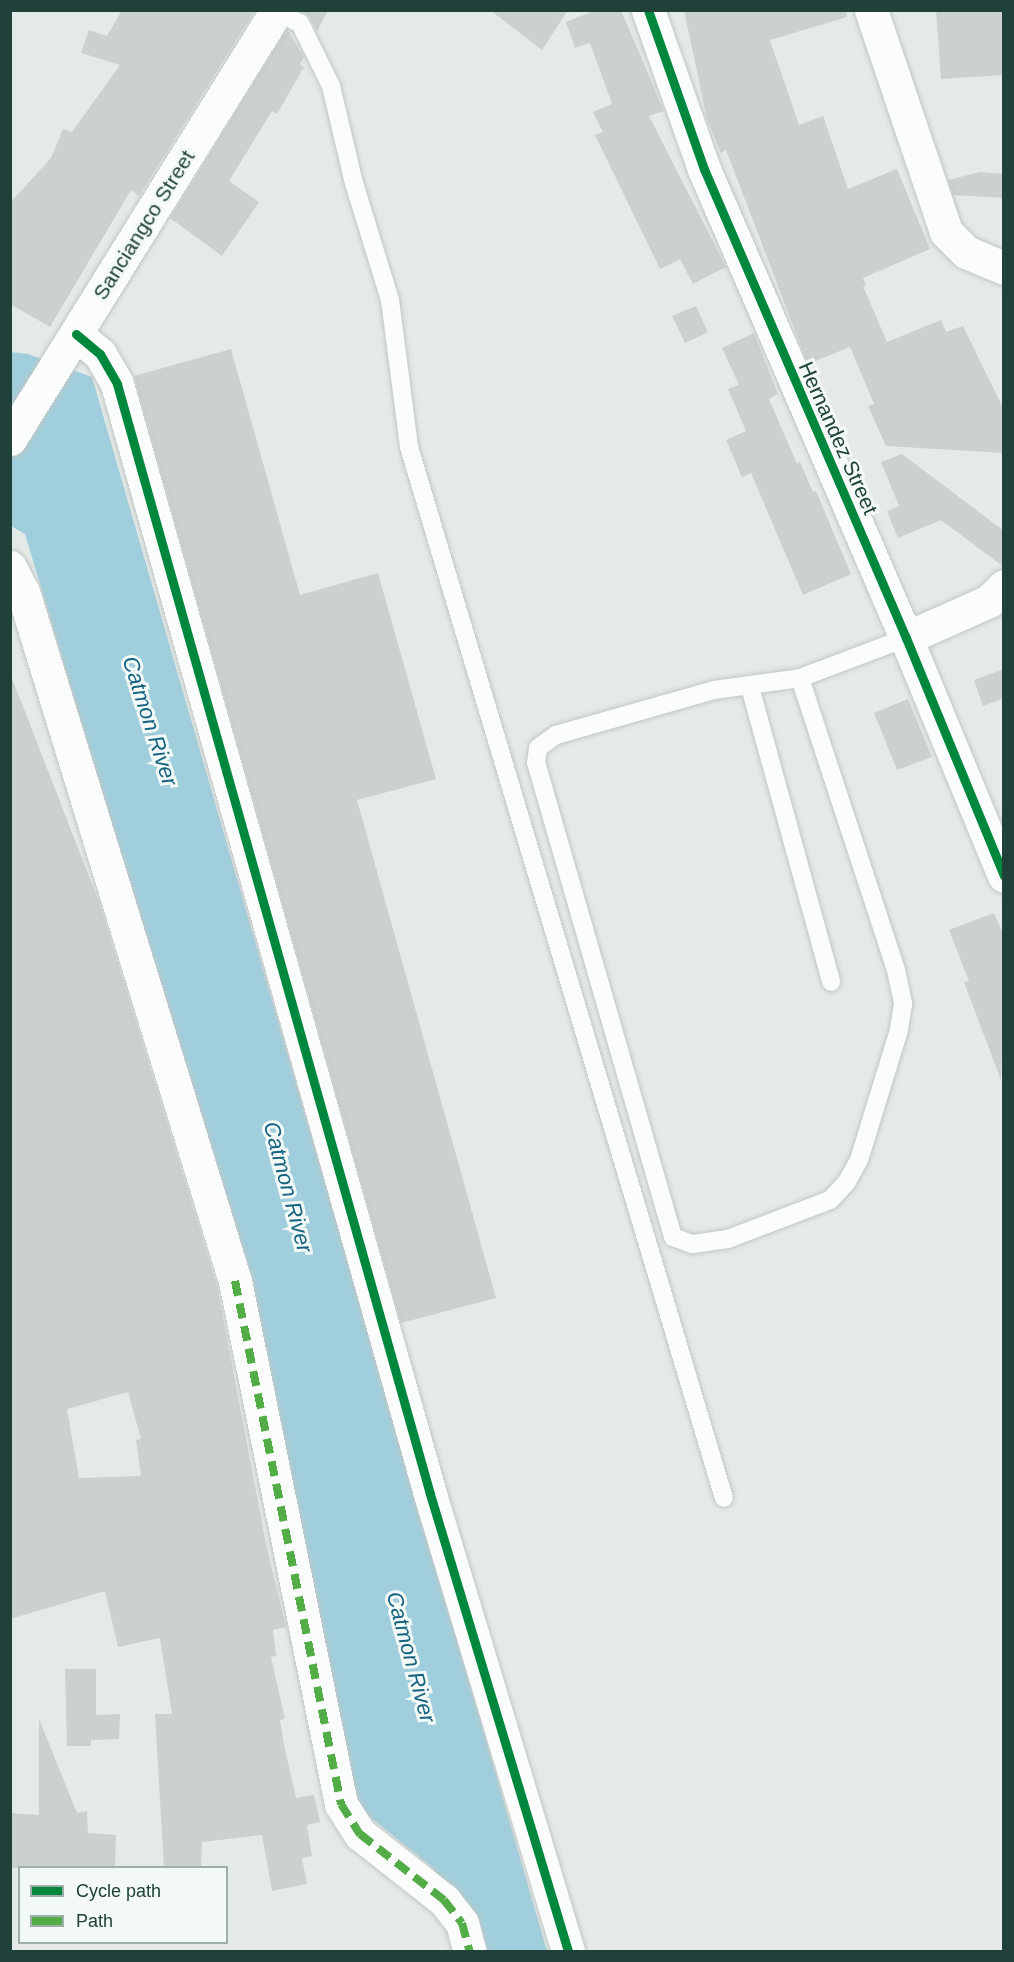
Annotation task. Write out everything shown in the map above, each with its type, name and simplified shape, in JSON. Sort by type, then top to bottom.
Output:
[{"type":"street","name":"Hernandez Street","points":[[648,10],[709,180],[906,638],[1004,876]]},
{"type":"street","points":[[871,10],[946,232],[966,252],[1004,268]]},
{"type":"street","name":"Sanciangco Street","points":[[10,439],[277,11]]},
{"type":"street","points":[[76,334],[100,354],[117,384],[430,1494],[568,1952]]},
{"type":"street","points":[[10,567],[26,603],[235,1281],[341,1804],[348,1821],[360,1834],[444,1900],[462,1923],[471,1952]]},
{"type":"street","points":[[906,638],[989,601],[1004,586]]},
{"type":"lane","points":[[277,11],[300,23],[331,86],[354,183],[390,300],[409,447],[724,1498]]},
{"type":"lane","points":[[800,678],[896,970],[903,1004],[899,1030],[859,1160],[846,1183],[830,1200],[728,1239],[692,1244],[673,1237],[536,763],[538,748],[556,735],[714,690],[750,687],[800,678],[906,638]]},
{"type":"lane","points":[[750,687],[831,982]]},
{"type":"water","name":"Catmon River","points":[[10,352],[28,354],[92,377],[547,1951],[485,1951],[479,1932],[433,1868],[355,1805],[239,1249],[25,534],[11,526]]},
{"type":"building","points":[[122,10],[255,10],[139,196],[131,190],[50,327],[10,304],[10,203],[51,158],[63,129],[72,132],[120,65],[81,53],[89,30],[107,36]]},
{"type":"building","points":[[300,10],[328,10],[317,32],[310,17]]},
{"type":"building","points":[[490,10],[568,10],[542,50]]},
{"type":"building","points":[[596,10],[621,10],[664,111],[649,116],[726,267],[693,284],[680,259],[660,269],[595,135],[603,132],[593,112],[612,104],[590,43],[575,48],[566,22]]},
{"type":"building","points":[[684,10],[846,10],[847,17],[770,40],[799,125],[823,116],[848,189],[897,169],[930,249],[863,278],[866,285],[863,286],[887,342],[941,320],[946,332],[963,326],[1004,410],[1004,453],[886,446],[868,406],[874,404],[850,347],[808,364],[726,150],[721,153],[707,119]]},
{"type":"building","points":[[936,10],[1004,10],[1004,75],[941,79]]},
{"type":"building","points":[[287,29],[304,57],[300,64],[304,67],[277,114],[272,111],[229,181],[259,202],[222,256],[170,218]]},
{"type":"building","points":[[980,172],[1004,174],[1004,198],[953,195],[948,180]]},
{"type":"building","points":[[696,306],[708,332],[685,343],[672,316]]},
{"type":"building","points":[[754,333],[778,394],[769,399],[797,464],[800,462],[813,492],[816,491],[851,574],[803,595],[751,473],[742,477],[726,440],[746,431],[728,389],[739,385],[722,348]]},
{"type":"building","points":[[231,349],[300,595],[378,573],[436,779],[357,800],[496,1298],[401,1323],[134,376]]},
{"type":"building","points":[[902,454],[1004,531],[1004,567],[941,520],[898,538],[887,511],[899,506],[881,462]]},
{"type":"building","points":[[1004,669],[1004,698],[983,706],[974,680]]},
{"type":"building","points":[[10,673],[99,902],[217,1286],[267,1549],[286,1627],[273,1630],[276,1656],[271,1657],[285,1719],[280,1720],[284,1745],[296,1798],[314,1795],[320,1822],[307,1825],[312,1856],[302,1858],[307,1884],[272,1891],[262,1835],[202,1842],[201,1866],[164,1866],[155,1714],[172,1714],[160,1638],[118,1647],[105,1591],[10,1619]],"holes":[[[128,1392],[141,1439],[136,1440],[141,1476],[79,1478],[67,1409]]]},
{"type":"building","points":[[908,699],[932,757],[897,770],[874,713]]},
{"type":"building","points":[[994,913],[1004,936],[1001,1080],[964,982],[969,981],[949,930]]},
{"type":"building","points":[[65,1669],[96,1669],[96,1715],[120,1714],[119,1739],[91,1740],[91,1746],[67,1746]]},
{"type":"building","points":[[39,1719],[77,1813],[87,1811],[88,1833],[116,1835],[115,1866],[18,1866],[18,1868],[10,1868],[10,1813],[39,1815]]},
{"type":"marked path","points":[[235,1281],[341,1804],[360,1834],[444,1900],[462,1923],[470,1952]]},
{"type":"cycle path","points":[[648,10],[704,169],[906,638],[1004,876]]},
{"type":"cycle path","points":[[76,334],[100,354],[117,384],[430,1494],[568,1952]]}]
